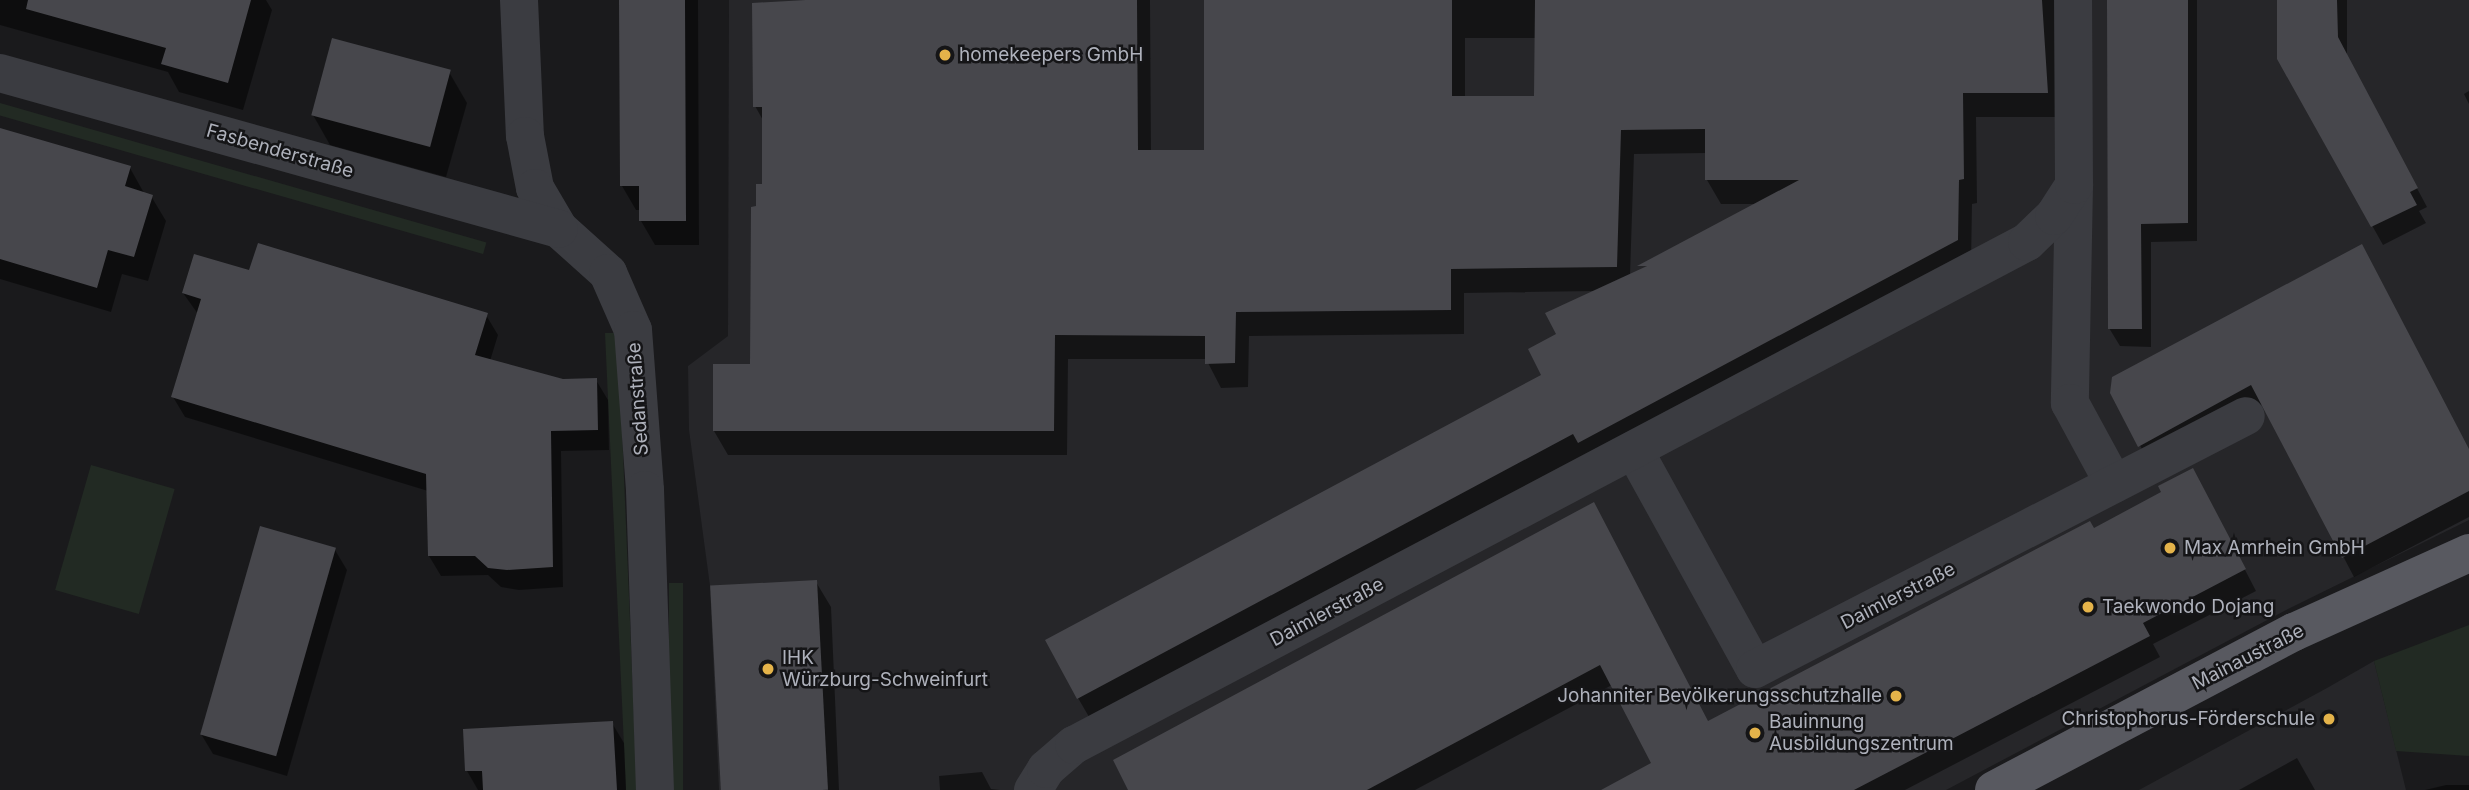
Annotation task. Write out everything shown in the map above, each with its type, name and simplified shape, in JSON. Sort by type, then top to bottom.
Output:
[{"type":"main road","name":"Mainaustraße","points":[[1994,790],[2294,632],[2469,553]]},
{"type":"street","name":"Sedanstraße","points":[[519,0],[526,136],[535,188],[559,229],[608,273],[633,330],[645,490],[654,790]]},
{"type":"street","points":[[2073,0],[2074,185],[2070,403],[2114,484]]},
{"type":"street","name":"Fasbenderstraße","points":[[0,72],[559,229]]},
{"type":"street","name":"Daimlerstraße","points":[[1033,790],[1046,769],[1074,745],[1996,262],[2027,242],[2054,216],[2074,185]]},
{"type":"street","name":"Daimlerstraße","points":[[1634,450],[1755,669],[2246,416]]},
{"type":"shaded area","points":[[729,0],[2469,0],[2469,520],[2288,609],[1946,790],[719,790],[710,586],[689,430],[688,366],[728,336]]},
{"type":"shaded area","points":[[0,103],[486,242],[483,254],[0,115]]},
{"type":"shaded area","points":[[605,333],[618,333],[637,790],[626,790]]},
{"type":"shaded area","points":[[91,465],[175,489],[139,614],[55,590]]},
{"type":"shaded area","points":[[669,583],[683,583],[683,790],[669,790]]},
{"type":"shaded area","points":[[2469,625],[2469,756],[2396,751],[2374,661]]},
{"type":"shaded area","name":"Christophorus-Förderschule","points":[[2374,661],[2406,790],[2139,790],[2327,688]]},
{"type":"building","points":[[28,0],[251,0],[228,83],[161,64],[166,48],[26,9]]},
{"type":"building","points":[[619,0],[685,0],[686,221],[639,221],[639,186],[620,186]]},
{"type":"building","points":[[806,0],[1137,0],[1138,150],[1204,150],[1204,0],[1452,0],[1452,96],[1534,96],[1535,0],[2042,0],[2048,93],[1963,93],[1964,179],[1959,180],[1958,240],[1578,443],[1573,434],[1077,699],[1045,640],[1541,375],[1528,349],[1556,334],[1545,313],[1647,266],[1637,266],[1799,180],[1705,180],[1705,129],[1621,130],[1617,267],[1451,269],[1451,310],[1236,312],[1235,363],[1205,364],[1205,336],[1055,335],[1054,431],[713,431],[713,364],[750,364],[751,207],[756,206],[756,184],[762,184],[762,107],[753,107],[752,3]]},
{"type":"building","points":[[2107,0],[2188,0],[2188,223],[2141,224],[2142,329],[2108,329]]},
{"type":"building","points":[[2277,0],[2337,0],[2338,37],[2418,188],[2410,192],[2417,205],[2371,227],[2277,59]]},
{"type":"building","points":[[332,38],[451,70],[430,147],[311,115]]},
{"type":"building","points":[[0,128],[131,166],[125,186],[153,195],[134,257],[108,250],[97,288],[0,259]]},
{"type":"building","points":[[258,243],[488,313],[475,355],[563,379],[597,378],[598,430],[551,431],[553,567],[507,570],[488,568],[475,556],[428,556],[426,474],[171,397],[201,299],[182,293],[194,254],[249,270]]},
{"type":"building","points":[[2362,244],[2469,449],[2469,491],[2342,558],[2251,385],[2138,447],[2110,393],[2112,377]]},
{"type":"building","points":[[2193,468],[2246,569],[2143,623],[2150,636],[1854,790],[1601,790],[1651,763],[1600,665],[1367,790],[1128,790],[1113,760],[1594,502],[1708,721],[2090,521],[2094,528],[2161,492],[2158,486]]},
{"type":"building","points":[[260,526],[336,548],[276,756],[200,735]]},
{"type":"building","name":"IHK Würzburg-Schweinfurt","points":[[817,580],[828,790],[721,790],[710,586]]},
{"type":"building","points":[[613,721],[617,790],[483,790],[482,771],[465,771],[463,729]]},
{"type":"place","name":"homekeepers GmbH","points":[[945,55]]},
{"type":"place","name":"Max Amrhein GmbH","points":[[2170,548]]},
{"type":"place","name":"Taekwondo Dojang","points":[[2088,607]]},
{"type":"place","name":"IHK Würzburg-Schweinfurt","points":[[768,669]]},
{"type":"place","name":"Johanniter Bevölkerungsschutzhalle","points":[[1896,696]]},
{"type":"place","name":"Christophorus-Förderschule","points":[[2329,719]]},
{"type":"place","name":"Bauinnung Ausbildungszentrum","points":[[1755,733]]}]
